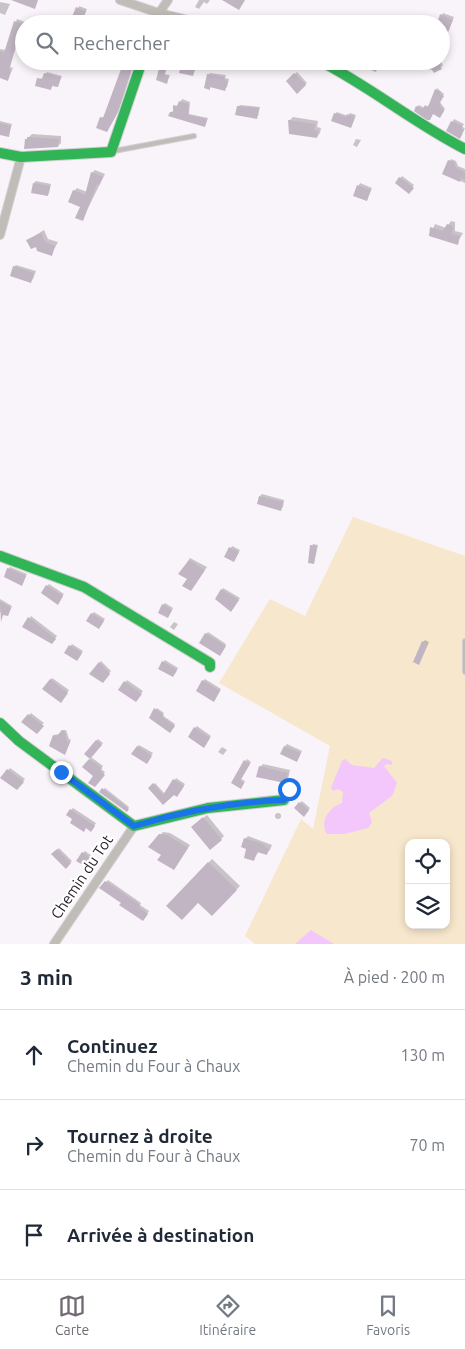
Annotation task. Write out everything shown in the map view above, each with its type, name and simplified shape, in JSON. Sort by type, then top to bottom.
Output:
[{"type":"street","points":[[120,0],[167,15]]},
{"type":"street","points":[[159,13],[168,0]]},
{"type":"street","points":[[0,153],[21,157],[111,152],[139,70]]},
{"type":"street","points":[[337,70],[361,83],[406,116],[465,149]]},
{"type":"street","points":[[0,235],[21,157]]},
{"type":"street","points":[[0,556],[84,587],[210,663],[210,667]]},
{"type":"street","points":[[0,723],[19,741],[134,826],[205,808],[240,802],[284,800],[289,789]]},
{"type":"street","name":"Chemin du Tot","points":[[54,944],[134,826]]},
{"type":"lane","points":[[111,152],[194,136]]},
{"type":"lane","points":[[465,641],[465,672]]},
{"type":"shaded area","points":[[353,517],[465,556],[465,944],[255,944],[245,936],[301,819],[313,829],[330,746],[219,683],[270,599],[305,616]]},
{"type":"shaded area","points":[[383,758],[392,761],[392,765],[387,764],[384,766],[397,783],[392,796],[369,813],[372,822],[368,828],[344,834],[327,834],[324,825],[329,811],[342,803],[343,792],[338,789],[333,791],[331,788],[342,761],[345,759],[352,765],[374,768]]},
{"type":"shaded area","points":[[311,930],[334,944],[295,944]]},
{"type":"building","points":[[11,0],[38,0],[35,9]]},
{"type":"building","points":[[222,0],[245,0],[239,10]]},
{"type":"building","points":[[76,7],[86,11],[84,15],[73,15]]},
{"type":"building","points":[[15,21],[15,47],[8,81],[0,78],[0,51],[4,53]]},
{"type":"building","points":[[121,70],[131,70],[117,114],[107,132],[96,128],[100,117],[103,118]]},
{"type":"building","points":[[159,70],[166,70],[164,75],[169,76],[167,84],[156,80]]},
{"type":"building","points":[[180,70],[195,70],[193,76],[179,73]]},
{"type":"building","points":[[44,73],[61,77],[58,87],[52,86],[51,90],[35,86],[37,78],[42,79]]},
{"type":"building","points":[[294,73],[306,85],[297,94],[286,81]]},
{"type":"building","points":[[207,74],[225,77],[224,80],[228,81],[225,91],[210,87],[210,90],[204,88]]},
{"type":"building","points":[[435,89],[444,96],[439,104],[444,111],[440,118],[433,114],[430,120],[427,120],[414,111],[416,106],[423,109],[425,105],[428,107]]},
{"type":"building","points":[[179,101],[189,104],[188,115],[207,119],[205,127],[168,116],[170,112],[173,112],[173,105],[177,106]]},
{"type":"building","points":[[237,106],[259,108],[257,119],[235,115]]},
{"type":"building","points":[[334,113],[346,117],[347,114],[355,117],[351,128],[331,121]]},
{"type":"building","points":[[288,120],[315,124],[314,130],[318,131],[317,138],[289,134]]},
{"type":"building","points":[[451,121],[463,126],[461,129],[464,130],[460,139],[446,131]]},
{"type":"building","points":[[0,123],[11,126],[9,137],[0,135]]},
{"type":"building","points":[[27,137],[59,139],[58,147],[24,149]]},
{"type":"building","points":[[448,160],[454,162],[456,168],[465,172],[465,180],[461,178],[460,182],[442,174]]},
{"type":"building","points":[[91,172],[103,177],[99,185],[97,184],[83,221],[75,218],[80,207],[68,202],[73,190],[85,195]]},
{"type":"building","points":[[399,177],[414,188],[409,194],[395,183]]},
{"type":"building","points":[[33,183],[50,186],[48,196],[31,193]]},
{"type":"building","points":[[357,185],[371,190],[367,201],[353,196]]},
{"type":"building","points":[[447,224],[453,226],[452,234],[460,236],[458,245],[429,236],[430,227],[443,231]]},
{"type":"building","points":[[41,233],[45,242],[55,246],[52,256],[37,251],[36,247],[31,249],[26,240]]},
{"type":"building","points":[[13,266],[34,273],[31,283],[10,276]]},
{"type":"building","points":[[259,496],[283,502],[281,511],[257,504]]},
{"type":"building","points":[[310,545],[317,546],[314,564],[308,563]]},
{"type":"building","points":[[229,547],[239,552],[234,562],[224,557]]},
{"type":"building","points":[[189,560],[205,570],[191,591],[182,586],[187,579],[178,574]]},
{"type":"building","points":[[7,568],[26,576],[22,586],[4,577]]},
{"type":"building","points":[[46,585],[63,596],[58,605],[41,593]]},
{"type":"building","points":[[221,589],[239,600],[231,612],[215,599]]},
{"type":"building","points":[[0,601],[11,608],[8,616],[3,615],[1,622]]},
{"type":"building","points":[[162,604],[172,610],[168,618],[158,613]]},
{"type":"building","points":[[91,613],[104,621],[99,629],[86,621]]},
{"type":"building","points":[[28,617],[56,639],[52,644],[22,627]]},
{"type":"building","points":[[205,633],[226,646],[220,656],[199,643]]},
{"type":"building","points":[[422,641],[428,644],[419,665],[413,662]]},
{"type":"building","points":[[69,645],[82,653],[77,661],[64,653]]},
{"type":"building","points":[[162,661],[177,670],[173,677],[158,669]]},
{"type":"building","points":[[99,662],[110,674],[103,683],[89,674]]},
{"type":"building","points":[[50,679],[68,693],[61,703],[42,689]]},
{"type":"building","points":[[202,680],[220,691],[214,702],[196,691]]},
{"type":"building","points":[[124,681],[142,694],[136,702],[118,690]]},
{"type":"building","points":[[154,708],[164,715],[162,717],[175,726],[170,733],[149,718]]},
{"type":"building","points":[[28,714],[44,726],[37,734],[21,722]]},
{"type":"building","points":[[194,727],[210,738],[204,748],[188,737]]},
{"type":"building","points":[[62,730],[65,732],[67,741],[70,742],[65,755],[49,746],[53,735],[57,736]]},
{"type":"building","points":[[96,740],[102,745],[90,759],[84,754]]},
{"type":"building","points":[[137,746],[152,756],[147,764],[131,754]]},
{"type":"building","points":[[284,746],[301,753],[297,762],[280,754]]},
{"type":"building","points":[[89,759],[102,768],[100,771],[105,775],[95,787],[88,783],[93,776],[82,767]]},
{"type":"building","points":[[244,760],[250,764],[240,781],[244,783],[241,789],[231,783]]},
{"type":"building","points":[[259,766],[288,773],[285,783],[256,777]]},
{"type":"building","points":[[7,769],[24,782],[17,790],[0,778]]},
{"type":"building","points":[[173,779],[184,786],[177,797],[174,795],[163,805],[148,788],[153,783],[163,795]]},
{"type":"building","points":[[102,788],[129,809],[127,812],[99,792]]},
{"type":"building","points":[[299,802],[309,810],[304,817],[294,808]]},
{"type":"building","points":[[70,809],[95,826],[91,832],[86,828],[84,832],[70,823],[72,819],[66,815]]},
{"type":"building","points":[[203,817],[222,840],[210,850],[191,827]]},
{"type":"building","points":[[159,834],[167,835],[188,848],[174,870],[157,860],[161,855],[148,847]]},
{"type":"building","points":[[244,838],[265,845],[265,847],[269,848],[267,855],[257,852],[254,861],[244,858],[246,849],[241,847]]},
{"type":"building","points":[[57,849],[71,863],[66,869],[51,854]]},
{"type":"building","points":[[82,852],[94,860],[88,868],[76,861]]},
{"type":"building","points":[[208,862],[237,890],[212,916],[198,903],[182,920],[166,906]]},
{"type":"building","points":[[105,881],[140,905],[139,907],[148,914],[143,921],[119,905],[121,903],[99,888]]},
{"type":"traffic: fast","points":[[0,153],[21,157],[111,152],[139,70]]},
{"type":"traffic: fast","points":[[337,70],[428,128],[465,149]]},
{"type":"traffic: fast","points":[[0,556],[84,587],[210,663],[210,667]]},
{"type":"traffic: fast","points":[[0,723],[19,741],[134,826],[208,808],[284,800],[289,789]]},
{"type":"route","points":[[61,772],[134,826],[205,808],[240,802],[284,800],[289,789]]}]
